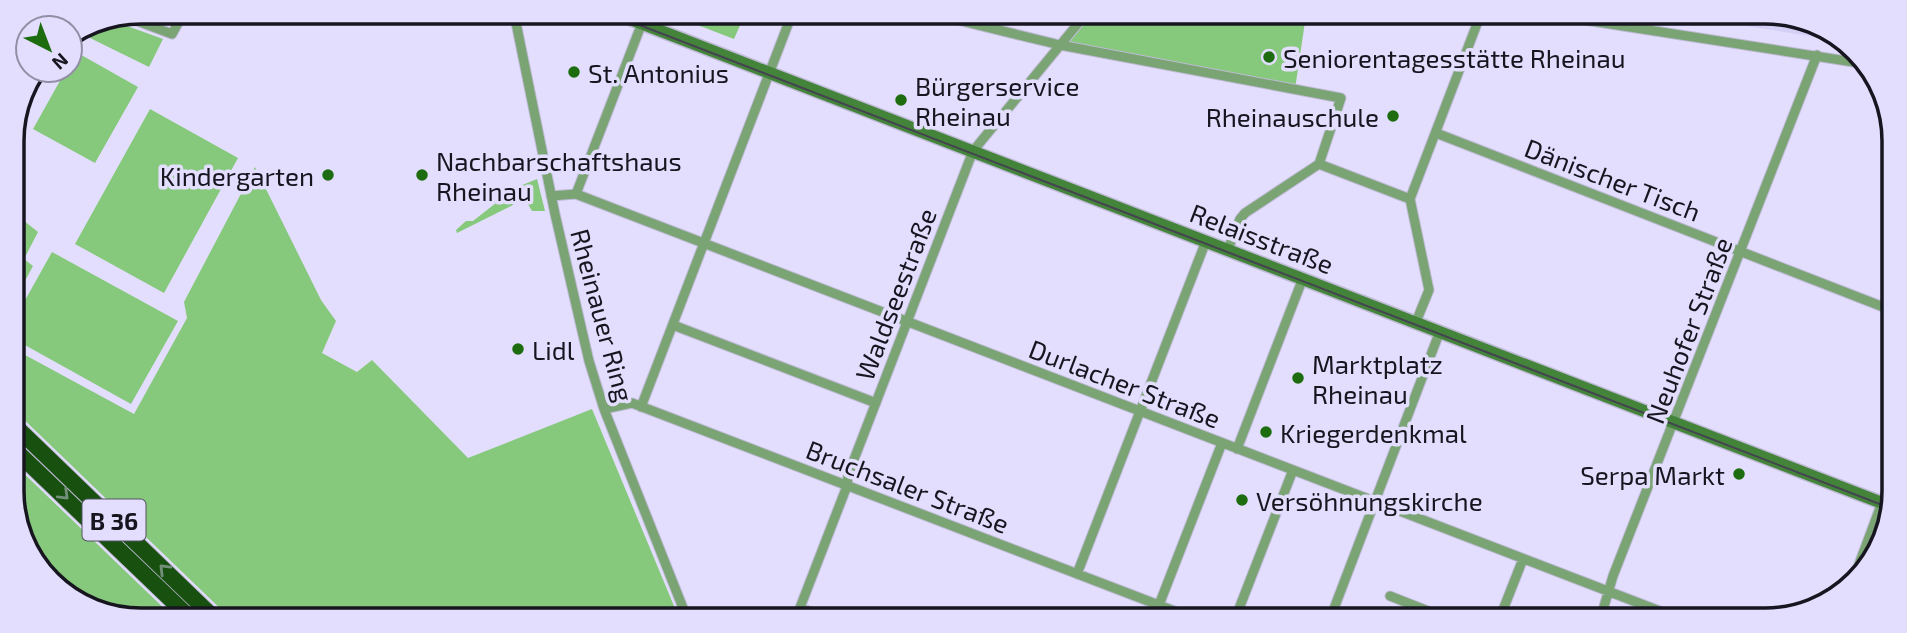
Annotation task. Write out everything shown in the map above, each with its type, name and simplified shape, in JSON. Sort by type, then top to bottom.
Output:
[{"type":"highway","name":"B 36","points":[[24,435],[204,608]]},
{"type":"highway","name":"B 36","points":[[24,459],[179,608]]},
{"type":"main road","name":"Relaisstraße","points":[[645,24],[1303,278],[1341,300],[1416,322],[1882,502]]},
{"type":"street","points":[[145,24],[172,34],[177,24]]},
{"type":"street","name":"Rheinauer Ring","points":[[516,24],[583,340],[604,409],[683,608]]},
{"type":"street","points":[[576,194],[642,24]]},
{"type":"street","points":[[641,407],[788,24]]},
{"type":"street","points":[[974,24],[1060,45],[1341,98],[1320,164],[1245,213],[1228,249]]},
{"type":"street","name":"Waldseestraße","points":[[800,608],[847,485],[848,475],[973,151],[1078,24]]},
{"type":"street","points":[[1416,322],[1429,290],[1410,199],[1477,24]]},
{"type":"street","points":[[1612,24],[1850,61]]},
{"type":"street","name":"Neuhofer Straße","points":[[1604,608],[1613,576],[1817,55]]},
{"type":"street","name":"Dänischer Tisch","points":[[1436,133],[1882,307]]},
{"type":"street","points":[[1320,164],[1410,199]]},
{"type":"street","name":"Durlacher Straße","points":[[551,196],[576,194],[1651,608]]},
{"type":"street","points":[[1077,574],[1206,241]]},
{"type":"street","points":[[1237,449],[1303,278]]},
{"type":"street","points":[[673,325],[876,403]]},
{"type":"street","points":[[1334,608],[1440,331]]},
{"type":"street","name":"Bruchsaler Straße","points":[[604,409],[632,403],[1167,608]]},
{"type":"street","points":[[1159,605],[1222,443]]},
{"type":"street","points":[[1239,608],[1293,470]]},
{"type":"street","points":[[1864,555],[1880,519]]},
{"type":"street","points":[[1504,608],[1523,559]]},
{"type":"street","points":[[1390,596],[1420,608]]},
{"type":"shaded area","points":[[1734,24],[1781,25],[1819,37]]},
{"type":"green space","points":[[695,24],[741,24],[734,39]]},
{"type":"green space","points":[[1079,24],[1305,24],[1295,89],[1060,45]]},
{"type":"green space","points":[[127,26],[163,39],[149,67],[90,38],[97,33]]},
{"type":"green space","points":[[84,57],[138,87],[95,163],[33,129],[58,84],[84,84]]},
{"type":"green space","points":[[150,109],[238,158],[164,293],[75,244]]},
{"type":"green space","points":[[255,167],[321,300],[336,321],[322,353],[357,372],[372,360],[468,458],[592,409],[675,608],[220,608],[24,420],[24,355],[134,414],[187,318],[184,302]]},
{"type":"green space","points":[[537,179],[545,211],[532,211],[525,199],[457,233],[456,230],[466,221],[473,221],[515,188]]},
{"type":"green space","points":[[25,221],[38,232],[25,258]]},
{"type":"green space","points":[[52,252],[178,321],[131,404],[24,345],[25,301]]},
{"type":"green space","points":[[25,260],[33,266],[25,282]]},
{"type":"green space","points":[[24,474],[164,608],[126,608],[111,605],[83,593],[59,574],[40,550],[31,529],[24,492]]},
{"type":"tram line","points":[[637,24],[1882,505]]},
{"type":"place","name":"Seniorentagesstätte Rheinau","points":[[1269,57]]},
{"type":"place","name":"St. Antonius","points":[[574,72]]},
{"type":"place","name":"Bürgerservice Rheinau","points":[[901,100]]},
{"type":"place","name":"Rheinauschule","points":[[1393,116]]},
{"type":"place","name":"Kindergarten","points":[[328,175]]},
{"type":"place","name":"Nachbarschaftshaus Rheinau","points":[[422,175]]},
{"type":"place","name":"Lidl","points":[[518,349]]},
{"type":"place","name":"Marktplatz Rheinau","points":[[1298,378]]},
{"type":"place","name":"Kriegerdenkmal","points":[[1266,432]]},
{"type":"place","name":"Serpa Markt","points":[[1739,474]]},
{"type":"place","name":"Versöhnungskirche","points":[[1242,500]]}]
